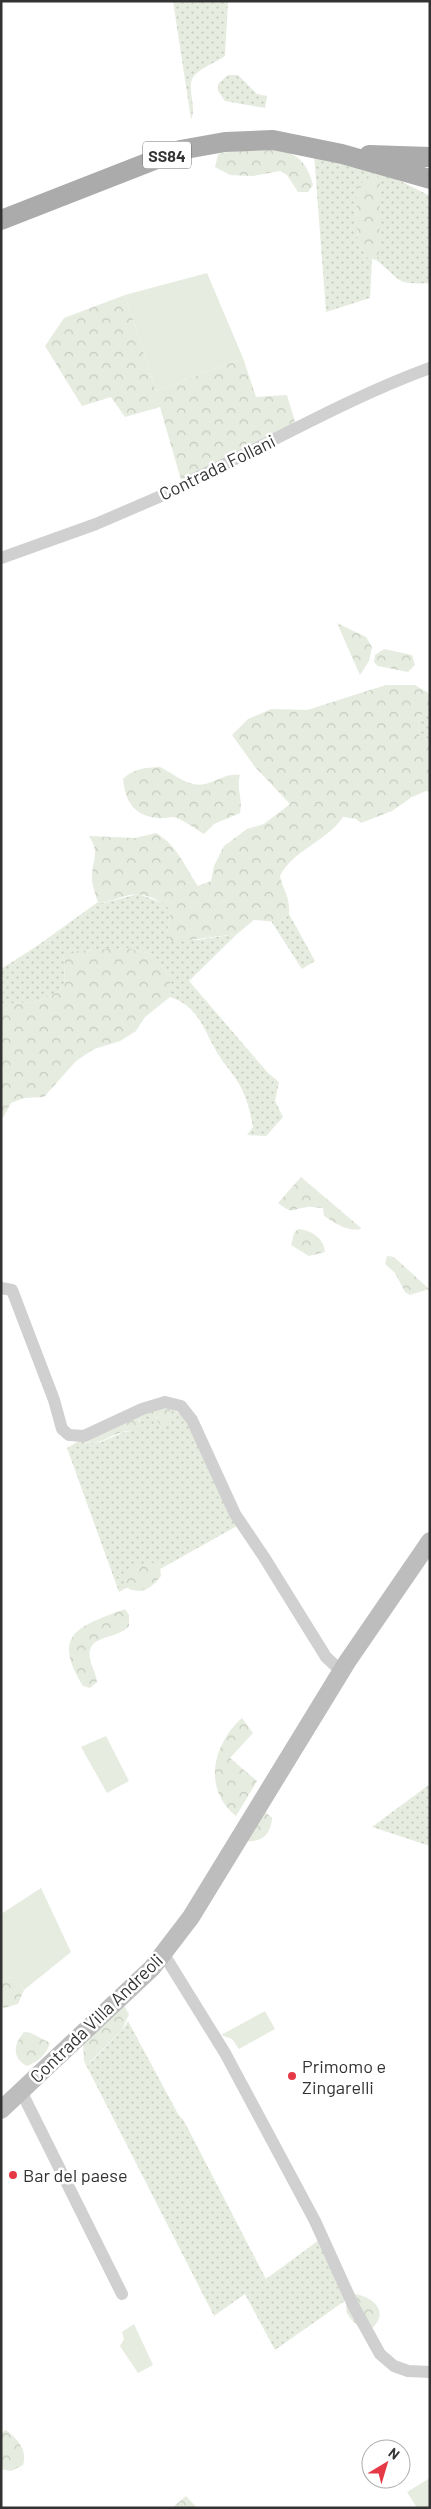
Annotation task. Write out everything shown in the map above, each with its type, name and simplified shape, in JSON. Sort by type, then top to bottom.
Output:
[{"type":"main road","name":"SS84","points":[[1,220],[180,150],[225,142],[273,140],[342,154],[430,180]]},
{"type":"main road","points":[[342,154],[430,158]]},
{"type":"main road","points":[[401,172],[430,189]]},
{"type":"main road","name":"Contrada Villa Andreoli","points":[[1,2110],[152,1968],[191,1917],[341,1671],[430,1541]]},
{"type":"street","name":"Contrada Follani","points":[[1,558],[96,524],[182,487],[192,480],[359,399],[430,368]]},
{"type":"street","points":[[1,1288],[12,1290],[54,1400],[62,1429],[69,1435],[84,1436],[142,1409],[165,1402],[182,1406],[192,1420],[235,1514],[326,1657],[341,1671]]},
{"type":"street","points":[[163,1953],[225,2053],[315,2221],[354,2307],[380,2354],[394,2366],[408,2371],[430,2372]]},
{"type":"street","points":[[21,2091],[122,2294]]},
{"type":"green space","points":[[173,1],[228,1],[225,56],[203,68],[193,77],[191,89],[193,114],[191,119]]},
{"type":"green space","points":[[228,75],[238,75],[257,94],[267,96],[265,108],[225,101],[218,91],[218,84]]},
{"type":"green space","points":[[259,148],[287,152],[300,160],[305,166],[313,185],[308,192],[298,192],[287,175],[280,171],[253,176],[230,175],[215,167],[218,155],[221,153]]},
{"type":"green space","points":[[314,154],[381,171],[430,196],[430,283],[410,283],[399,280],[376,260],[379,254],[378,226],[356,202],[358,244],[368,258],[372,259],[370,298],[326,312]]},
{"type":"green space","points":[[370,177],[378,177],[380,185],[379,254],[376,260],[368,258],[358,244],[356,202],[358,188],[364,180]]},
{"type":"green space","points":[[207,273],[243,358],[156,391],[125,295]]},
{"type":"green space","points":[[125,295],[156,391],[243,358],[256,397],[287,395],[296,425],[181,480],[160,407],[125,417],[111,397],[82,406],[45,346],[64,318]]},
{"type":"green space","points":[[337,623],[366,637],[372,647],[369,661],[360,675]]},
{"type":"green space","points":[[384,649],[412,655],[415,665],[408,672],[378,666],[374,662],[375,655]]},
{"type":"green space","points":[[386,685],[415,685],[430,694],[430,713],[420,715],[418,723],[420,738],[430,739],[430,792],[426,791],[412,797],[392,811],[361,823],[356,819],[343,817],[328,833],[301,852],[280,876],[288,899],[289,914],[278,922],[254,920],[237,934],[172,942],[167,933],[171,910],[156,899],[144,895],[132,895],[109,902],[98,902],[92,877],[95,850],[89,836],[135,838],[156,833],[164,838],[175,850],[198,886],[211,881],[214,866],[224,846],[247,829],[264,824],[290,804],[255,767],[232,735],[248,719],[271,709],[307,710]]},
{"type":"green space","points":[[430,713],[430,739],[420,738],[418,723],[420,715]]},
{"type":"green space","points":[[160,767],[182,780],[199,785],[230,775],[240,775],[240,813],[214,824],[204,834],[177,818],[150,817],[137,811],[126,794],[123,779],[127,775],[145,768]]},
{"type":"green space","points":[[138,894],[163,903],[171,910],[167,933],[196,940],[237,934],[189,981],[268,1073],[279,1082],[275,1101],[283,1117],[266,1136],[247,1135],[253,1127],[242,1090],[220,1057],[200,1020],[188,1006],[170,997],[170,977],[153,954],[126,948],[88,950],[65,958],[64,987],[56,993],[42,1000],[1,1003],[1,969],[37,946],[98,902],[104,903]]},
{"type":"green space","points":[[289,914],[315,961],[302,969],[271,921],[278,922]]},
{"type":"green space","points":[[126,948],[153,954],[170,977],[170,997],[145,1017],[136,1031],[120,1041],[94,1049],[76,1061],[44,1097],[24,1098],[11,1103],[1,1121],[1,1003],[42,1000],[56,993],[64,987],[65,958],[76,951]]},
{"type":"green space","points":[[301,1177],[361,1229],[346,1228],[337,1224],[324,1216],[323,1208],[309,1207],[290,1210],[278,1203]]},
{"type":"green space","points":[[298,1229],[308,1231],[316,1236],[322,1243],[325,1252],[309,1256],[291,1245],[294,1233]]},
{"type":"green space","points":[[387,1256],[394,1257],[429,1289],[410,1295],[405,1292],[395,1273],[385,1264]]},
{"type":"green space","points":[[169,1407],[185,1417],[237,1526],[119,1592],[67,1448],[82,1439],[86,1443],[101,1442],[131,1431],[140,1421],[137,1415],[153,1411],[157,1421]]},
{"type":"green space","points":[[169,1407],[173,1420],[170,1424],[161,1425],[153,1411]]},
{"type":"green space","points":[[137,1415],[141,1426],[136,1429],[95,1442],[83,1442]]},
{"type":"green space","points":[[150,1562],[160,1566],[161,1576],[147,1589],[139,1591],[129,1589],[125,1583],[130,1571]]},
{"type":"green space","points":[[125,1609],[129,1615],[129,1626],[123,1631],[103,1638],[92,1645],[90,1660],[97,1682],[90,1688],[83,1686],[73,1668],[69,1654],[70,1643],[75,1634],[83,1627]]},
{"type":"green space","points":[[242,1718],[253,1733],[230,1758],[257,1781],[236,1816],[225,1805],[219,1793],[215,1780],[215,1767],[218,1753],[224,1740]]},
{"type":"green space","points":[[106,1736],[129,1781],[107,1793],[81,1747]]},
{"type":"green space","points":[[430,1784],[430,1846],[372,1827]]},
{"type":"green space","points":[[262,1809],[272,1818],[270,1829],[260,1839],[244,1841]]},
{"type":"green space","points":[[41,1888],[71,1952],[24,1990],[19,1979],[10,1977],[1,1980],[1,1914]]},
{"type":"green space","points":[[10,1977],[19,1979],[24,1990],[18,2004],[4,2008],[1,2006],[1,1980]]},
{"type":"green space","points":[[124,2006],[129,2014],[122,2030],[89,2063],[84,2061],[83,2043]]},
{"type":"green space","points":[[265,2011],[275,2029],[239,2049],[232,2039],[221,2035]]},
{"type":"green space","points":[[128,2021],[178,2114],[184,2121],[266,2279],[319,2240],[346,2300],[275,2350],[245,2294],[214,2316],[84,2061],[90,2063],[122,2030]]},
{"type":"green space","points":[[24,2032],[31,2033],[50,2043],[41,2057],[27,2066],[18,2059],[16,2054],[16,2046]]},
{"type":"green space","points":[[350,2295],[364,2296],[375,2304],[380,2314],[375,2325],[368,2331],[357,2325],[347,2312],[347,2301]]},
{"type":"green space","points":[[134,2324],[153,2365],[138,2373],[120,2346],[124,2339],[122,2332]]},
{"type":"green space","points":[[6,2430],[18,2441],[24,2454],[23,2465],[11,2471],[1,2469],[1,2433]]},
{"type":"green space","points":[[430,2478],[430,2508],[417,2508],[407,2492]]},
{"type":"green space","points":[[186,2496],[197,2508],[172,2508]]},
{"type":"place","name":"Primomo e Zingarelli","points":[[292,2076]]},
{"type":"place","name":"Bar del paese","points":[[13,2175]]}]
